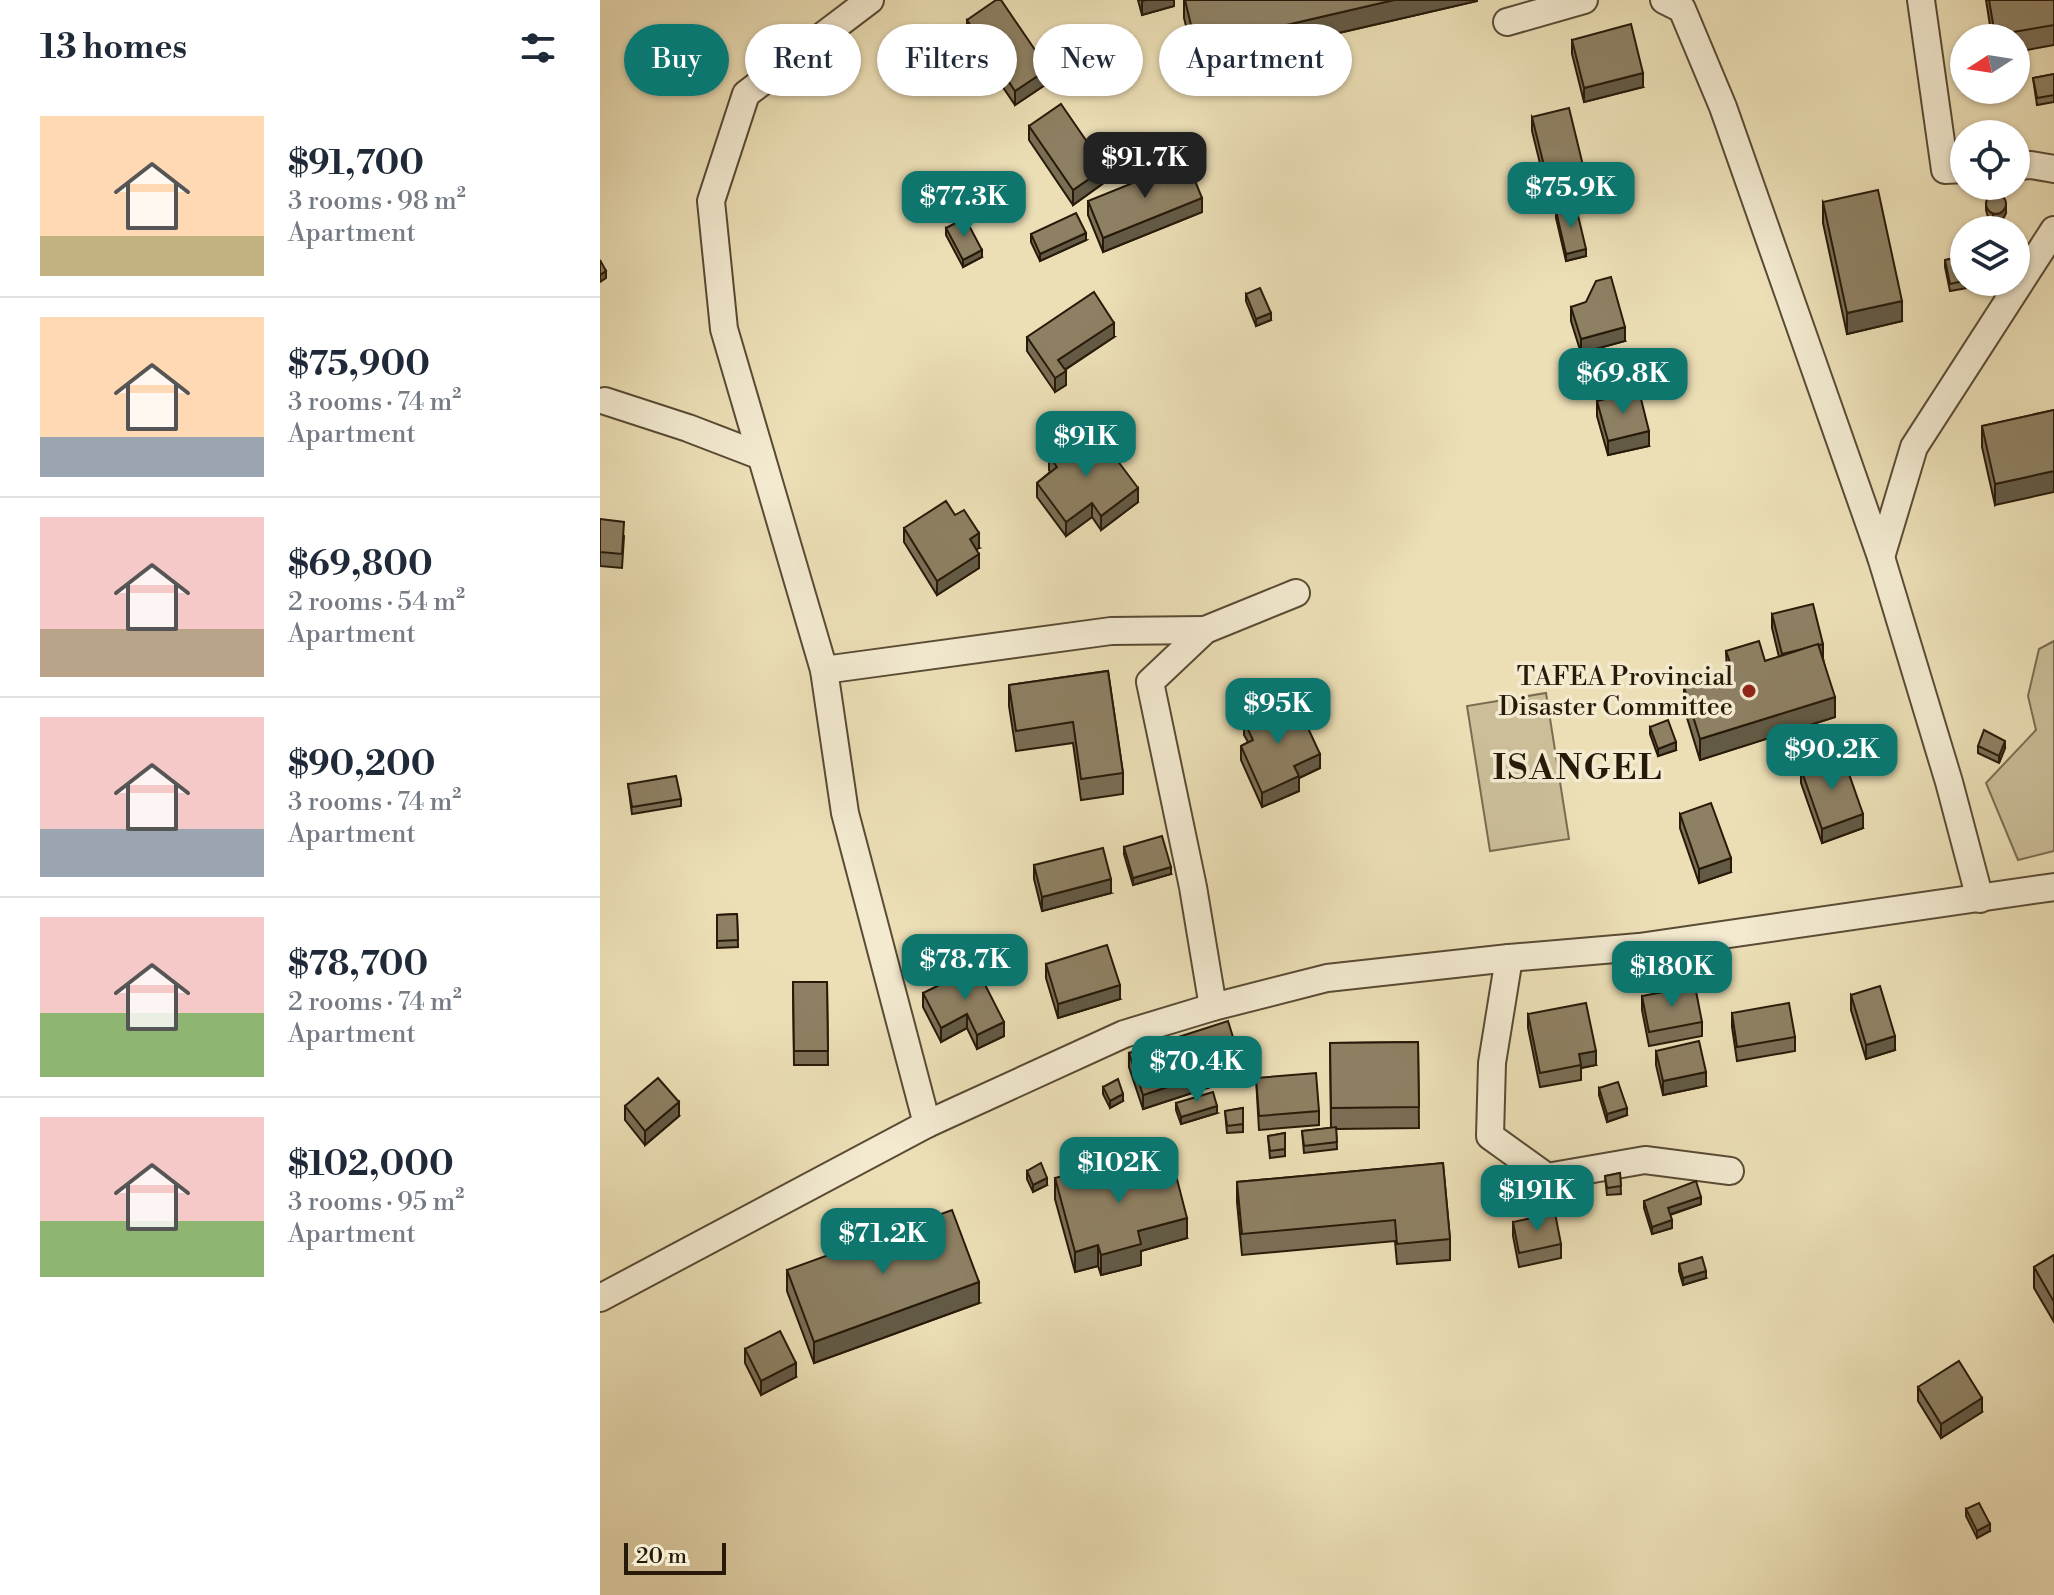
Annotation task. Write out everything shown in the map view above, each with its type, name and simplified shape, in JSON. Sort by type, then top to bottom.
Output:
[{"type":"street","points":[[870,0],[746,94],[711,201],[724,329],[824,670],[845,813],[927,1124]]},
{"type":"street","points":[[1507,22],[1584,0]]},
{"type":"street","points":[[1664,0],[1682,9],[1723,107],[1881,557],[1949,782],[1980,899]]},
{"type":"street","points":[[1921,0],[1945,170],[1950,170]]},
{"type":"street","points":[[2030,165],[2054,169]]},
{"type":"street","points":[[1881,557],[1914,447],[2054,230]]},
{"type":"street","points":[[605,401],[761,456]]},
{"type":"street","points":[[1213,1007],[1193,887],[1150,682],[1205,630],[1296,593]]},
{"type":"street","points":[[824,670],[1111,631],[1205,630]]},
{"type":"street","points":[[600,1298],[927,1124],[1124,1034],[1213,1007],[1327,978],[1639,947],[2054,887]]},
{"type":"street","points":[[1509,958],[1492,1063],[1490,1136],[1547,1177],[1645,1160],[1730,1171]]},
{"type":"shaded area","points":[[2054,641],[2054,851],[2018,860],[1986,783],[2036,730],[2028,696],[2039,649]]},
{"type":"shaded area","points":[[1546,693],[1569,839],[1490,851],[1467,706]]},
{"type":"building","points":[[996,0],[1001,0],[1033,47],[1033,79],[1017,90],[1017,24],[970,24],[967,20]]},
{"type":"building","points":[[1185,0],[1394,0],[1291,24],[1191,24]]},
{"type":"building","points":[[1989,0],[2054,0],[2054,25],[2030,29],[2030,24],[1993,24]]},
{"type":"building","points":[[1631,24],[1643,73],[1584,88],[1572,40]]},
{"type":"building","points":[[2054,74],[2054,95],[2037,98],[2033,78]]},
{"type":"building","points":[[1061,104],[1105,168],[1073,190],[1029,126]]},
{"type":"building","points":[[1569,108],[1588,186],[1551,194],[1532,117]]},
{"type":"building","points":[[1187,161],[1202,198],[1103,238],[1088,201]]},
{"type":"building","points":[[1878,190],[1902,301],[1847,313],[1823,202]]},
{"type":"building","points":[[1987,200],[2005,200],[2005,208],[2000,213],[1992,213],[1987,208]]},
{"type":"building","points":[[1576,207],[1586,249],[1566,254],[1556,211]]},
{"type":"building","points":[[1076,213],[1086,233],[1040,254],[1031,234]]},
{"type":"building","points":[[965,218],[982,250],[963,260],[946,228]]},
{"type":"building","points":[[1950,259],[1950,284],[1945,260]]},
{"type":"building","points":[[600,260],[606,271],[600,275]]},
{"type":"building","points":[[1611,277],[1625,327],[1581,339],[1571,307],[1586,302],[1596,281]]},
{"type":"building","points":[[1260,288],[1271,313],[1256,319],[1246,294]]},
{"type":"building","points":[[1094,292],[1114,323],[1058,360],[1066,371],[1055,378],[1027,337]]},
{"type":"building","points":[[1639,391],[1649,431],[1608,441],[1597,401]]},
{"type":"building","points":[[2054,410],[2054,471],[1995,484],[1982,426]]},
{"type":"building","points":[[1078,434],[1086,445],[1099,436],[1138,488],[1101,516],[1092,503],[1066,522],[1037,483],[1057,467],[1049,456]]},
{"type":"building","points":[[946,501],[955,515],[964,510],[979,533],[970,539],[979,554],[937,581],[904,528]]},
{"type":"building","points":[[600,519],[624,522],[622,554],[600,552]]},
{"type":"building","points":[[1813,604],[1823,644],[1782,654],[1772,614]]},
{"type":"building","points":[[1759,641],[1765,661],[1818,644],[1835,697],[1700,739],[1684,687],[1733,671],[1726,651]]},
{"type":"building","points":[[1108,671],[1123,773],[1081,779],[1073,722],[1016,731],[1009,685]]},
{"type":"building","points":[[1287,702],[1295,719],[1302,715],[1320,754],[1294,766],[1299,776],[1262,793],[1241,746],[1253,740],[1244,721]]},
{"type":"building","points":[[1668,720],[1676,742],[1658,749],[1650,727]]},
{"type":"building","points":[[1984,730],[2005,741],[1999,756],[1978,746]]},
{"type":"building","points":[[1842,754],[1863,814],[1822,829],[1801,769]]},
{"type":"building","points":[[676,776],[681,799],[632,807],[628,784]]},
{"type":"building","points":[[1711,803],[1731,858],[1699,869],[1680,814]]},
{"type":"building","points":[[1162,836],[1171,867],[1133,878],[1124,847]]},
{"type":"building","points":[[1103,848],[1111,879],[1042,897],[1034,865]]},
{"type":"building","points":[[737,914],[738,940],[717,941],[717,915]]},
{"type":"building","points":[[1107,945],[1120,985],[1058,1004],[1046,964]]},
{"type":"building","points":[[976,967],[1004,1022],[977,1035],[967,1014],[941,1028],[923,993]]},
{"type":"building","points":[[793,982],[827,982],[828,1051],[794,1051]]},
{"type":"building","points":[[1695,986],[1702,1022],[1649,1032],[1642,996]]},
{"type":"building","points":[[1880,986],[1895,1036],[1866,1045],[1851,995]]},
{"type":"building","points":[[1586,1003],[1596,1051],[1579,1054],[1581,1065],[1540,1073],[1528,1014]]},
{"type":"building","points":[[1789,1003],[1795,1037],[1737,1047],[1732,1013]]},
{"type":"building","points":[[1228,1021],[1241,1063],[1143,1095],[1129,1053]]},
{"type":"building","points":[[1699,1041],[1706,1072],[1663,1081],[1656,1051]]},
{"type":"building","points":[[1418,1042],[1419,1107],[1331,1108],[1330,1043]]},
{"type":"building","points":[[1316,1073],[1319,1111],[1259,1116],[1256,1078]]},
{"type":"building","points":[[658,1078],[679,1102],[645,1131],[625,1106]]},
{"type":"building","points":[[1118,1079],[1123,1094],[1110,1101],[1103,1087]]},
{"type":"building","points":[[1618,1082],[1627,1108],[1607,1114],[1599,1088]]},
{"type":"building","points":[[1213,1092],[1217,1106],[1181,1117],[1176,1103]]},
{"type":"building","points":[[1243,1108],[1243,1124],[1227,1126],[1225,1111]]},
{"type":"building","points":[[1336,1127],[1337,1142],[1304,1146],[1302,1131]]},
{"type":"building","points":[[1285,1133],[1285,1149],[1270,1151],[1268,1136]]},
{"type":"building","points":[[1172,1160],[1187,1218],[1138,1231],[1141,1244],[1101,1255],[1098,1245],[1075,1252],[1055,1178],[1098,1167],[1101,1179]]},
{"type":"building","points":[[1041,1163],[1047,1178],[1033,1185],[1027,1171]]},
{"type":"building","points":[[1443,1163],[1450,1239],[1397,1244],[1395,1220],[1242,1234],[1237,1182]]},
{"type":"building","points":[[1620,1173],[1621,1186],[1607,1188],[1605,1176]]},
{"type":"building","points":[[1696,1181],[1701,1197],[1668,1208],[1672,1220],[1652,1227],[1644,1201]]},
{"type":"building","points":[[952,1210],[979,1282],[814,1342],[787,1270]]},
{"type":"building","points":[[1555,1213],[1561,1244],[1519,1253],[1513,1222]]},
{"type":"building","points":[[2054,1255],[2054,1302],[2034,1267]]},
{"type":"building","points":[[1702,1257],[1706,1271],[1683,1278],[1679,1264]]},
{"type":"building","points":[[780,1331],[796,1363],[761,1381],[745,1349]]},
{"type":"building","points":[[1959,1361],[1982,1398],[1941,1424],[1918,1387]]},
{"type":"building","points":[[1979,1503],[1990,1524],[1977,1531],[1966,1509]]},
{"type":"place","name":"TAFEA Provincial Disaster Committee","points":[[1749,691]]},
{"type":"district","name":"ISANGEL","points":[[1578,767]]}]
